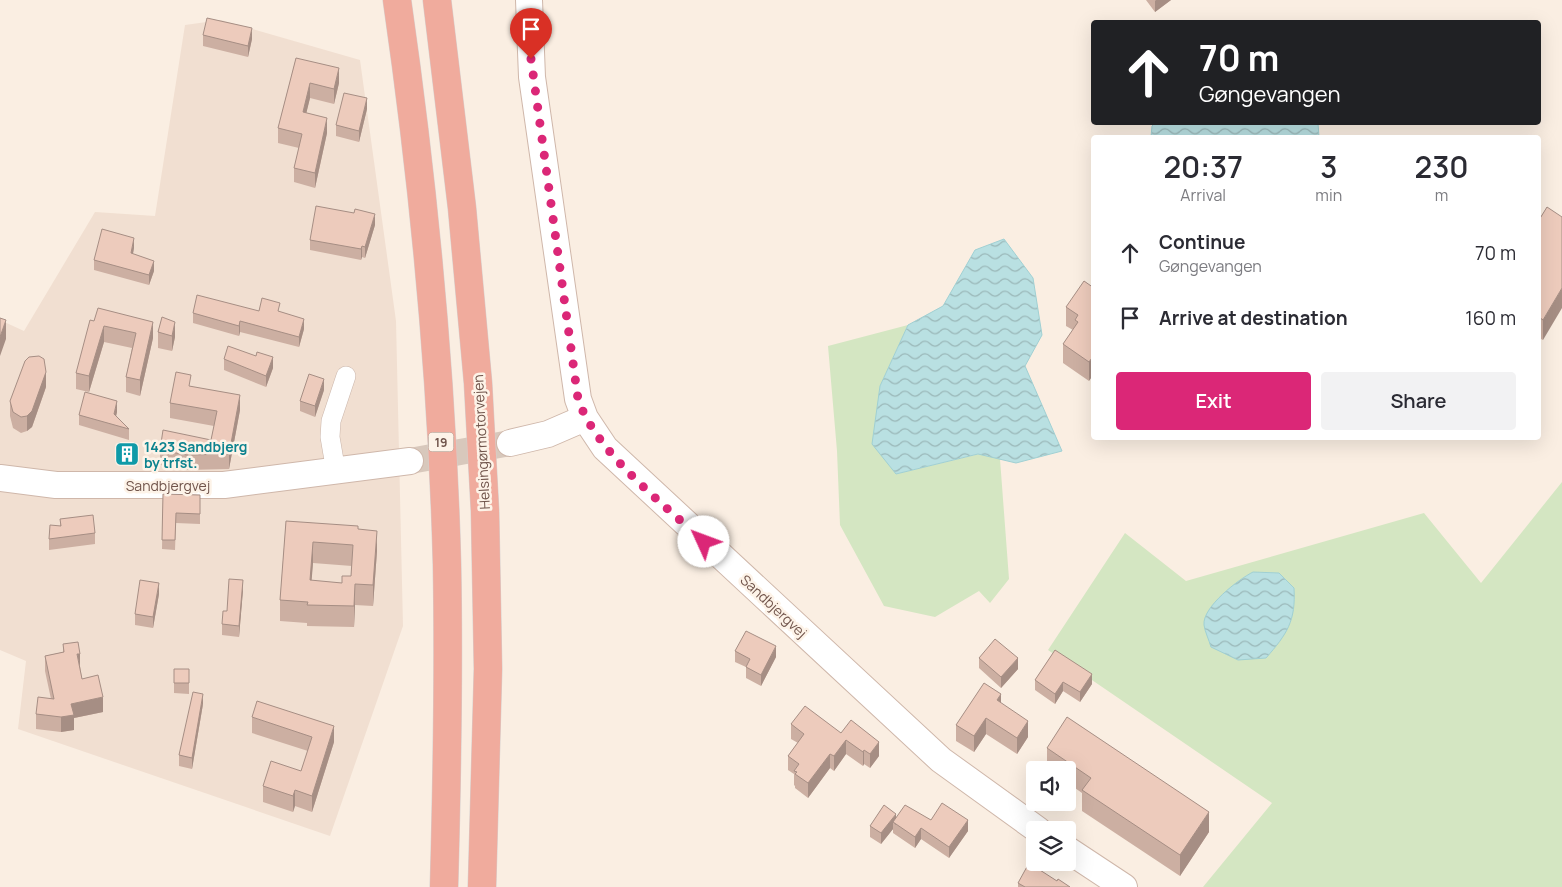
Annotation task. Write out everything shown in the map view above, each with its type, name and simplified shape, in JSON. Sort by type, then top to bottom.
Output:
[{"type":"highway","name":"19","points":[[397,0],[424,222],[439,394],[447,574],[448,735],[444,887]]},
{"type":"highway","name":"Helsingørmotorvejen","points":[[437,0],[462,208],[478,383],[485,511],[488,669],[482,884]]},
{"type":"street","points":[[510,443],[548,434],[584,418],[578,399],[532,77],[529,0]]},
{"type":"street","points":[[336,472],[330,436],[330,421],[346,376]]},
{"type":"street","name":"Sandbjergvej","points":[[584,418],[612,455],[941,760],[1026,821]]},
{"type":"street","name":"Sandbjergvej","points":[[0,478],[56,485],[224,485],[410,461]]},
{"type":"street","points":[[1076,855],[1124,887]]},
{"type":"shaded area","points":[[221,20],[360,60],[396,321],[403,626],[330,836],[18,729],[26,661],[0,650],[0,320],[24,331],[95,212],[155,216],[185,25]]},
{"type":"green space","points":[[908,325],[880,386],[896,474],[979,454],[1000,459],[1009,579],[990,603],[979,591],[935,617],[884,606],[840,525],[837,451],[828,346]]},
{"type":"green space","points":[[1562,482],[1562,887],[1203,887],[1272,803],[1048,650],[1125,533],[1186,581],[1424,513],[1481,583]]},
{"type":"water","points":[[1318,125],[1319,135],[1151,135],[1152,126]]},
{"type":"water","points":[[1004,239],[1033,278],[1042,335],[1025,366],[1062,451],[1016,463],[978,454],[896,474],[872,444],[880,386],[908,325],[943,306],[975,250]]},
{"type":"water","points":[[1253,572],[1279,573],[1294,588],[1292,618],[1280,642],[1266,658],[1238,660],[1211,647],[1204,625],[1205,618],[1222,594]]},
{"type":"building","points":[[207,18],[252,28],[248,46],[203,35]]},
{"type":"building","points":[[296,58],[339,68],[334,89],[310,83],[303,112],[327,118],[315,173],[294,168],[302,134],[278,128]]},
{"type":"building","points":[[344,93],[367,98],[359,131],[336,125]]},
{"type":"building","points":[[316,206],[354,213],[355,209],[375,214],[365,247],[362,246],[361,249],[310,240]]},
{"type":"building","points":[[1547,207],[1562,217],[1562,288],[1543,320],[1541,318],[1541,217]]},
{"type":"building","points":[[102,229],[134,238],[131,253],[154,261],[149,275],[94,260]]},
{"type":"building","points":[[1084,281],[1091,286],[1091,359],[1089,362],[1063,344],[1078,322],[1075,320],[1078,315],[1066,307]]},
{"type":"building","points":[[197,295],[259,311],[262,298],[280,303],[278,311],[304,319],[299,337],[240,321],[239,326],[193,313]]},
{"type":"building","points":[[98,308],[153,322],[140,380],[126,377],[136,333],[104,326],[89,376],[76,373],[90,320],[94,321]]},
{"type":"building","points":[[162,317],[175,322],[172,336],[158,332]]},
{"type":"building","points":[[0,318],[6,320],[0,337]]},
{"type":"building","points":[[228,346],[256,356],[257,352],[273,357],[266,376],[224,359]]},
{"type":"building","points":[[39,356],[44,359],[46,372],[32,411],[27,416],[21,417],[13,412],[10,401],[25,361],[29,357]]},
{"type":"building","points":[[176,372],[191,375],[189,386],[240,395],[229,454],[187,455],[160,450],[163,430],[211,440],[217,411],[170,403]]},
{"type":"building","points":[[309,374],[324,379],[315,406],[300,401]]},
{"type":"building","points":[[85,392],[117,401],[114,414],[129,429],[79,415]]},
{"type":"building","points":[[163,494],[200,495],[200,514],[176,513],[175,540],[162,540]]},
{"type":"building","points":[[93,515],[95,533],[49,539],[50,525],[61,526],[60,519]]},
{"type":"building","points":[[286,521],[358,526],[358,529],[377,531],[373,585],[355,584],[354,606],[307,605],[308,602],[280,600]],"holes":[[[313,542],[353,545],[351,576],[342,576],[342,583],[310,580]]]},
{"type":"building","points":[[229,579],[243,580],[239,626],[222,624],[223,611],[227,611]]},
{"type":"building","points":[[140,580],[159,583],[153,617],[135,614]]},
{"type":"building","points":[[746,631],[776,646],[761,675],[746,667],[750,659],[735,651]]},
{"type":"building","points":[[995,639],[1018,658],[1001,677],[979,658]]},
{"type":"building","points":[[78,642],[80,654],[77,654],[82,679],[98,675],[103,697],[71,704],[74,715],[61,717],[36,714],[38,697],[54,699],[45,656],[64,652],[63,644]]},
{"type":"building","points":[[1055,650],[1092,674],[1080,692],[1063,682],[1055,694],[1035,680]]},
{"type":"building","points":[[174,669],[189,669],[189,683],[174,683]]},
{"type":"building","points":[[984,683],[1001,694],[997,700],[1028,721],[1017,738],[986,718],[974,736],[956,725]]},
{"type":"building","points":[[193,692],[203,694],[192,758],[179,755]]},
{"type":"building","points":[[257,701],[334,726],[312,796],[295,790],[293,796],[263,786],[271,761],[301,771],[312,737],[252,717]]},
{"type":"building","points":[[805,706],[841,733],[851,720],[879,742],[870,754],[864,750],[863,752],[846,740],[834,756],[830,754],[808,783],[795,774],[797,772],[794,771],[799,764],[788,756],[804,734],[791,724]]},
{"type":"building","points":[[1067,717],[1209,812],[1180,855],[1082,790],[1091,778],[1076,768],[1076,761],[1066,761],[1047,748]]},
{"type":"building","points":[[942,803],[968,820],[949,847],[921,828],[915,837],[893,822],[905,805],[931,820]]},
{"type":"building","points":[[884,805],[896,814],[881,833],[870,826]]},
{"type":"building","points":[[1026,868],[1026,871],[1041,871],[1070,887],[1025,887],[1018,883]]},
{"type":"tunnel","points":[[410,461],[510,443]]},
{"type":"place","name":"1423 Sandbjerg by trfst.","points":[[127,454]]},
{"type":"route","points":[[531,59],[578,399],[584,418],[605,448],[704,542]]}]
